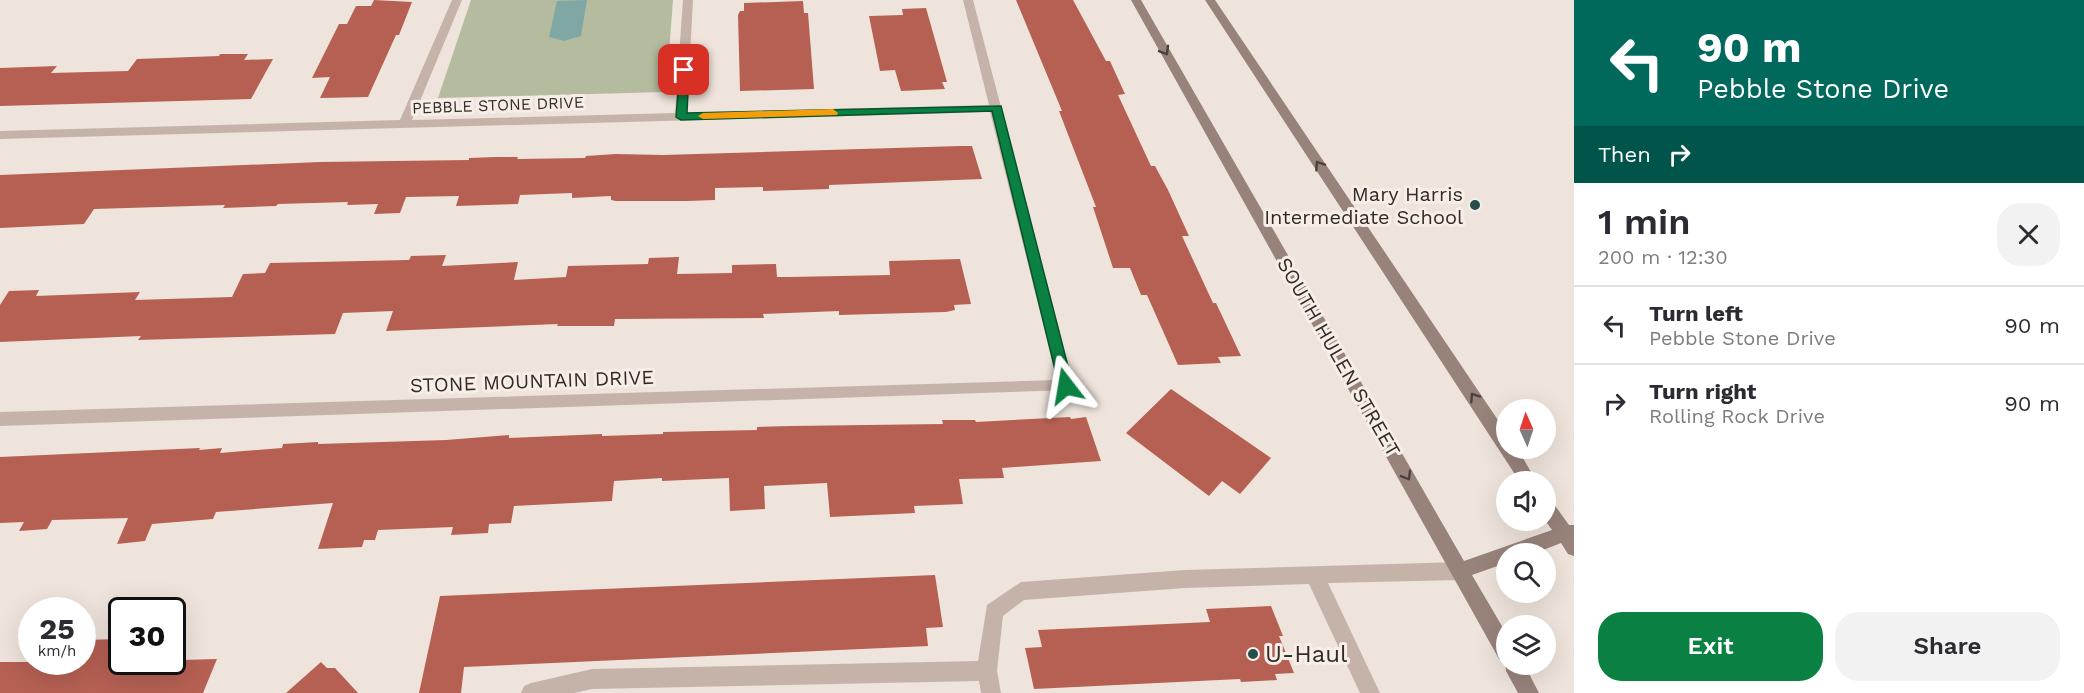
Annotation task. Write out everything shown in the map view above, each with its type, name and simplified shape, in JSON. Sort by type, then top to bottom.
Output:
[{"type":"main road","name":"SOUTH HULEN STREET","points":[[1136,0],[1496,634]]},
{"type":"main road","points":[[1210,0],[1496,430]]},
{"type":"main road","points":[[1551,543],[1571,538],[1556,519]]},
{"type":"main road","points":[[1460,571],[1496,558]]},
{"type":"main road","points":[[1519,675],[1529,693]]},
{"type":"street","points":[[404,124],[457,0]]},
{"type":"street","points":[[681,117],[688,0]]},
{"type":"street","points":[[968,0],[997,108]]},
{"type":"street","name":"PEBBLE STONE DRIVE","points":[[0,135],[997,108]]},
{"type":"street","name":"STONE MOUNTAIN DRIVE","points":[[0,419],[1066,386],[997,108]]},
{"type":"street","points":[[991,693],[987,671],[994,611],[1021,591],[1185,579],[1460,571]]},
{"type":"street","points":[[1315,576],[1370,693]]},
{"type":"street","points":[[531,693],[592,679],[987,671]]},
{"type":"green space","points":[[471,0],[673,0],[666,92],[438,98]]},
{"type":"water","points":[[587,0],[581,36],[564,41],[549,37],[557,1]]},
{"type":"building","points":[[374,0],[412,2],[399,35],[396,35],[368,97],[320,98],[330,77],[312,78],[339,24],[347,24],[356,6],[371,6]]},
{"type":"building","points":[[1016,0],[1073,0],[1106,61],[1110,61],[1125,94],[1118,95],[1151,166],[1155,166],[1168,190],[1189,236],[1182,236],[1241,356],[1218,357],[1221,363],[1178,365],[1147,295],[1141,295],[1130,268],[1113,268],[1093,207],[1096,207],[1059,111],[1062,111]]},
{"type":"building","points":[[803,1],[804,13],[808,13],[814,89],[740,91],[738,15],[740,11],[744,11],[744,3]]},
{"type":"building","points":[[926,8],[947,82],[942,82],[945,89],[901,91],[895,70],[880,71],[869,16],[903,15],[902,9]]},
{"type":"building","points":[[220,54],[248,54],[244,60],[273,59],[251,99],[0,106],[0,68],[57,66],[51,73],[128,71],[137,59],[219,56]]},
{"type":"building","points":[[972,146],[982,179],[829,185],[829,189],[763,191],[763,187],[715,188],[715,200],[688,201],[616,201],[611,200],[611,196],[572,198],[572,193],[520,195],[518,204],[456,206],[459,196],[406,197],[400,213],[374,214],[378,204],[347,205],[348,202],[223,208],[225,205],[94,209],[84,224],[0,228],[0,175],[320,162],[469,160],[469,158],[495,157],[585,158],[586,156],[616,154],[663,155]]},
{"type":"building","points":[[446,255],[442,266],[518,262],[514,280],[566,277],[568,266],[648,264],[649,258],[679,257],[677,274],[732,273],[732,265],[776,264],[777,277],[890,275],[889,261],[960,259],[971,304],[954,305],[955,310],[946,312],[839,315],[839,311],[763,314],[764,318],[615,319],[614,326],[557,326],[558,324],[386,331],[393,311],[343,313],[335,334],[138,340],[141,336],[0,342],[0,305],[9,291],[39,290],[36,296],[140,292],[135,300],[232,297],[243,274],[265,273],[270,263],[409,260],[411,256]]},
{"type":"building","points":[[1171,389],[1271,458],[1240,494],[1222,481],[1209,496],[1126,433]]},
{"type":"building","points":[[1070,417],[1071,419],[1086,417],[1101,461],[1002,468],[1004,478],[959,479],[963,504],[914,506],[915,513],[830,517],[827,483],[764,486],[765,509],[730,511],[729,478],[662,481],[662,478],[614,481],[612,501],[514,506],[511,523],[489,524],[488,533],[451,535],[453,527],[378,530],[375,540],[364,540],[362,547],[318,549],[333,503],[216,512],[213,519],[152,524],[145,541],[117,544],[128,518],[52,520],[47,529],[19,531],[24,522],[0,523],[0,457],[222,448],[220,453],[282,448],[283,444],[318,442],[318,444],[446,440],[509,435],[509,438],[663,434],[663,432],[757,430],[757,427],[943,424],[942,420],[975,420],[976,422]]},
{"type":"building","points":[[935,575],[943,627],[926,628],[928,646],[464,667],[461,693],[419,693],[440,596]]},
{"type":"building","points":[[1271,606],[1283,636],[1279,636],[1294,673],[1275,674],[1277,680],[1241,682],[1240,679],[1034,689],[1025,648],[1042,647],[1038,630],[1210,622],[1206,609]]},
{"type":"building","points":[[108,639],[108,675],[186,675],[186,660],[217,659],[203,693],[0,693],[0,662],[18,662],[18,675],[96,675],[96,640]]},
{"type":"building","points":[[321,662],[327,668],[335,668],[358,693],[286,693]]},
{"type":"slow traffic","points":[[703,116],[833,113]]},
{"type":"place","name":"Mary Harris Intermediate School","points":[[1475,205]]},
{"type":"place","name":"U-Haul","points":[[1253,654]]},
{"type":"route","points":[[684,70],[681,117],[997,108],[1066,386]]}]
